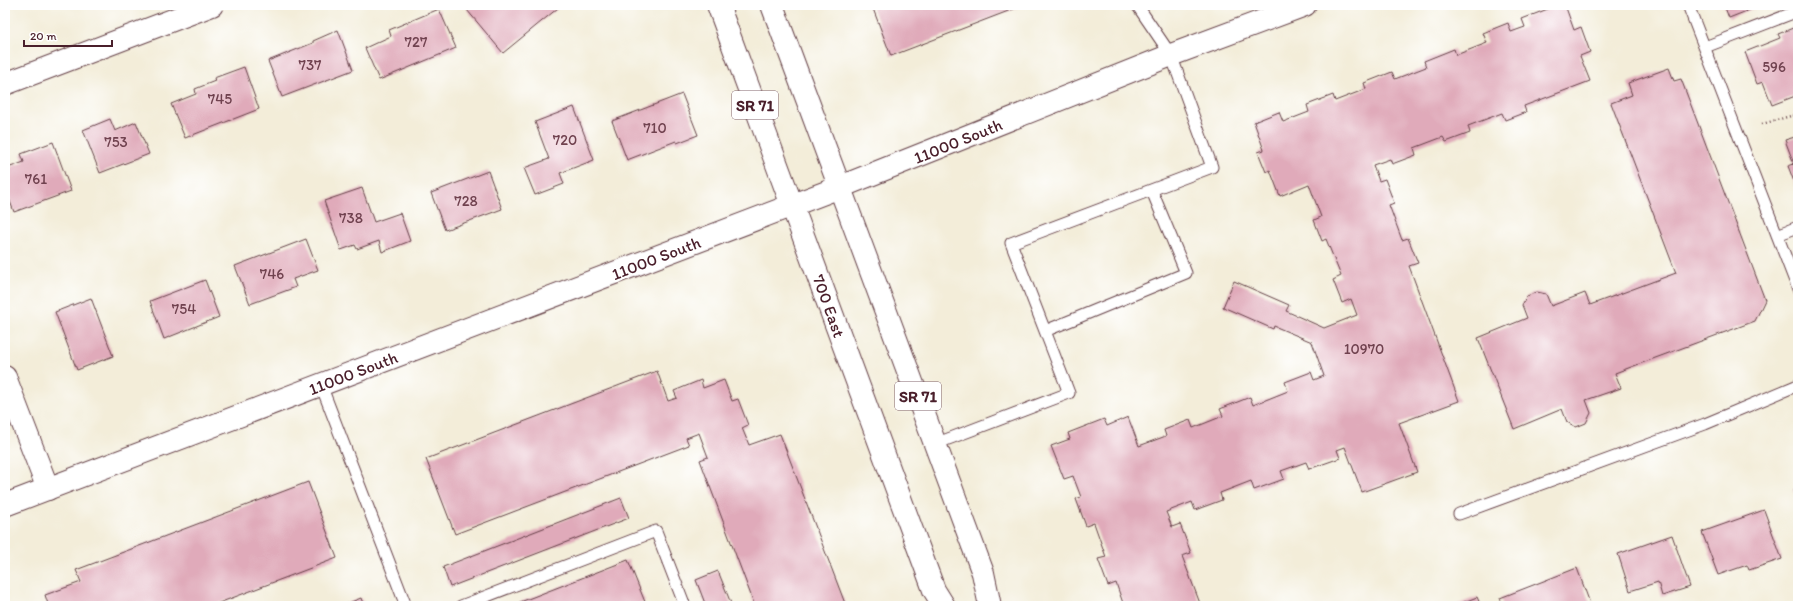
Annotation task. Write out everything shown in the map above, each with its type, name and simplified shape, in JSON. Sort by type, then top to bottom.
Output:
[{"type":"street","points":[[5,84],[212,5]]},
{"type":"street","name":"700 East","points":[[718,5],[932,583],[944,606]]},
{"type":"street","name":"SR 71","points":[[772,5],[983,573],[990,606]]},
{"type":"street","name":"11000 South","points":[[5,505],[792,206],[1171,55],[1305,5]]},
{"type":"street","points":[[5,377],[48,489]]},
{"type":"lane","points":[[935,444],[1069,393],[1011,243],[1152,191],[1212,167],[1171,55],[1137,5]]},
{"type":"lane","points":[[1688,5],[1798,289]]},
{"type":"lane","points":[[1705,47],[1798,12]]},
{"type":"lane","points":[[1045,331],[1186,273],[1152,191]]},
{"type":"lane","points":[[1777,235],[1798,227]]},
{"type":"lane","points":[[321,384],[406,606]]},
{"type":"lane","points":[[1459,514],[1706,424],[1798,385]]},
{"type":"lane","points":[[461,606],[656,531],[685,606]]},
{"type":"path","points":[[1762,124],[1798,114]]},
{"type":"building","points":[[473,5],[555,5],[558,8],[503,53],[467,10]]},
{"type":"building","points":[[1024,5],[891,56],[872,6]]},
{"type":"building","points":[[1558,5],[1565,5],[1574,30],[1581,27],[1590,52],[1580,56],[1590,81],[1524,106],[1526,112],[1505,120],[1502,113],[1468,126],[1470,133],[1446,142],[1443,137],[1414,148],[1416,155],[1392,164],[1390,159],[1373,165],[1379,181],[1385,179],[1394,203],[1389,205],[1402,240],[1408,238],[1418,263],[1409,266],[1459,401],[1399,423],[1417,472],[1362,492],[1345,447],[1337,450],[1340,458],[1309,469],[1306,462],[1281,471],[1284,479],[1254,490],[1251,481],[1220,493],[1222,500],[1195,510],[1192,502],[1166,512],[1172,527],[1180,524],[1191,553],[1182,556],[1201,606],[1124,606],[1116,583],[1108,586],[1098,559],[1106,557],[1094,523],[1086,526],[1076,499],[1081,497],[1073,476],[1064,479],[1051,446],[1070,439],[1068,433],[1104,419],[1107,426],[1128,417],[1139,446],[1166,436],[1164,430],[1190,420],[1193,428],[1223,416],[1220,409],[1250,397],[1253,405],[1288,391],[1285,382],[1311,372],[1314,380],[1324,376],[1312,342],[1274,326],[1273,329],[1223,307],[1234,281],[1289,305],[1286,311],[1324,328],[1357,315],[1351,299],[1342,303],[1333,280],[1341,276],[1326,239],[1322,241],[1314,220],[1321,217],[1309,184],[1280,196],[1270,170],[1266,172],[1258,152],[1264,150],[1254,122],[1279,112],[1283,122],[1309,112],[1307,105],[1333,95],[1335,101],[1366,89],[1364,83],[1392,72],[1395,79],[1426,67],[1424,61],[1454,49],[1456,55],[1487,43],[1483,33],[1508,23],[1511,32],[1525,27],[1522,19]]},
{"type":"building","points":[[1724,5],[1762,5],[1729,18]]},
{"type":"building","points":[[439,9],[456,48],[379,80],[365,48],[391,36],[389,30]]},
{"type":"building","points":[[1798,26],[1798,95],[1772,105],[1763,82],[1757,84],[1745,52],[1780,38],[1778,34]]},
{"type":"building","points":[[338,30],[353,70],[282,97],[268,61],[313,43],[313,41]]},
{"type":"building","points":[[244,67],[259,109],[185,138],[171,104],[196,94],[195,89],[215,81],[214,78]]},
{"type":"building","points":[[1669,68],[1674,81],[1681,79],[1765,300],[1755,321],[1615,373],[1621,388],[1586,400],[1591,413],[1586,423],[1576,427],[1567,422],[1562,409],[1514,429],[1478,338],[1527,318],[1522,305],[1527,296],[1537,292],[1546,294],[1551,306],[1585,293],[1590,305],[1676,273],[1611,103],[1632,95],[1628,83]]},
{"type":"building","points":[[682,94],[698,135],[677,143],[676,141],[627,160],[612,121]]},
{"type":"building","points":[[574,107],[594,160],[560,173],[564,184],[535,195],[524,168],[549,159],[535,122]]},
{"type":"building","points":[[110,119],[115,131],[136,122],[149,154],[100,173],[83,130]]},
{"type":"building","points":[[1798,136],[1798,192],[1788,166],[1794,164],[1785,140]]},
{"type":"building","points":[[53,142],[71,191],[14,212],[5,188],[5,169],[24,162],[21,154]]},
{"type":"building","points":[[488,171],[502,209],[445,230],[431,193]]},
{"type":"building","points":[[362,188],[374,222],[400,213],[410,241],[382,252],[379,241],[357,249],[355,245],[341,250],[324,201]]},
{"type":"building","points":[[306,239],[318,270],[293,279],[296,287],[250,304],[235,266]]},
{"type":"building","points":[[205,280],[219,317],[164,339],[150,301]]},
{"type":"building","points":[[91,298],[113,356],[77,370],[55,312]]},
{"type":"building","points":[[657,371],[668,401],[677,398],[674,391],[701,380],[703,388],[724,380],[732,401],[738,399],[748,425],[742,428],[749,445],[780,434],[846,606],[755,606],[700,460],[708,457],[699,433],[686,438],[689,445],[455,534],[426,459]]},
{"type":"building","points":[[308,482],[337,558],[211,606],[42,606],[48,604],[45,595],[81,582],[76,570]]},
{"type":"building","points":[[1798,488],[1798,500],[1794,490]]},
{"type":"building","points":[[621,498],[629,518],[450,587],[443,567]]},
{"type":"building","points":[[1764,510],[1782,559],[1749,570],[1747,565],[1718,575],[1702,532]]},
{"type":"building","points":[[1672,535],[1690,587],[1662,596],[1658,582],[1630,591],[1618,554]]},
{"type":"building","points":[[628,560],[645,602],[635,606],[510,606]]},
{"type":"building","points":[[1577,568],[1591,606],[1503,606],[1500,598]]},
{"type":"building","points":[[718,571],[732,606],[706,606],[696,580]]},
{"type":"building","points":[[1477,597],[1481,606],[1454,606]]},
{"type":"building","points":[[361,598],[364,606],[341,606]]}]
